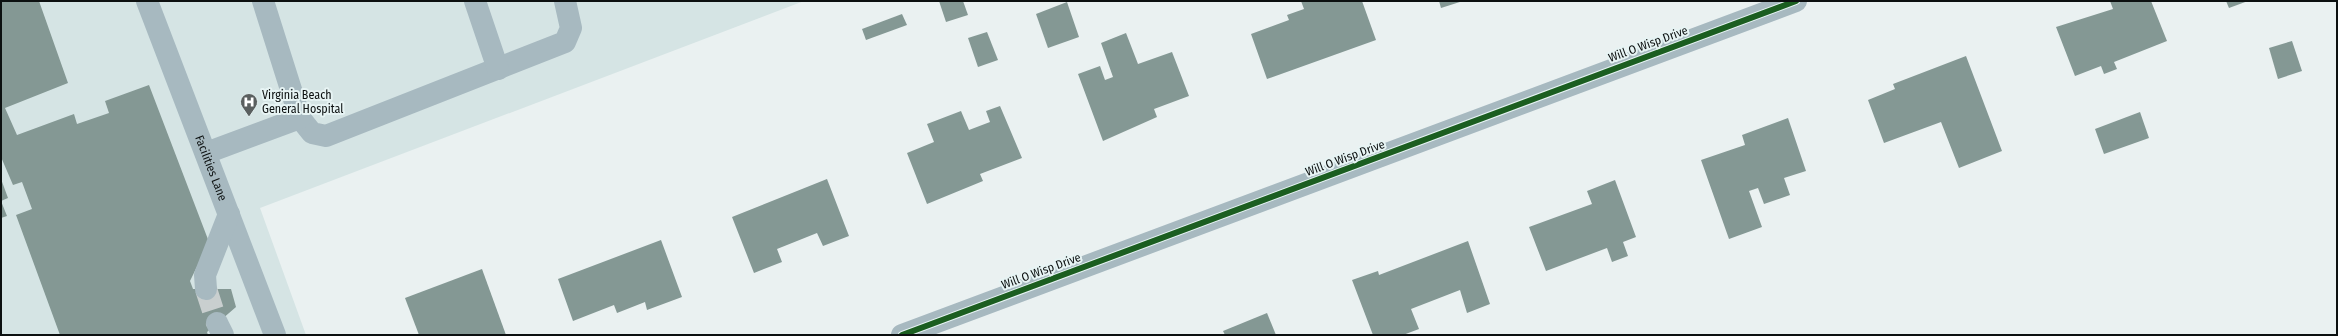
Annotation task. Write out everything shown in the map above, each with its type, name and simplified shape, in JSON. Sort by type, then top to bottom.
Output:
[{"type":"street","name":"Facilities Lane","points":[[147,1],[275,335]]},
{"type":"street","points":[[263,1],[300,118],[312,133],[326,136],[565,42],[571,28],[565,1]]},
{"type":"street","points":[[475,1],[498,69]]},
{"type":"street","name":"Will O Wisp Drive","points":[[902,335],[1796,1]]},
{"type":"street","points":[[206,153],[300,118]]},
{"type":"street","points":[[206,289],[205,275],[229,214]]},
{"type":"shaded area","name":"Virginia Beach General Hospital","points":[[1,1],[804,1],[260,208],[306,335],[1,335]]},
{"type":"building","points":[[1,1],[39,1],[68,83],[5,108],[17,135],[74,114],[77,124],[109,113],[105,101],[149,85],[209,242],[190,281],[193,289],[231,289],[236,307],[207,332],[208,335],[60,335],[16,215],[32,209],[22,182],[13,185],[1,157]]},
{"type":"building","points":[[939,1],[963,1],[968,15],[946,22]]},
{"type":"building","points":[[1301,1],[1362,1],[1376,40],[1267,79],[1251,34],[1289,20],[1287,15],[1304,9]]},
{"type":"building","points":[[1439,1],[1463,1],[1441,8]]},
{"type":"building","points":[[2110,1],[2151,1],[2167,41],[2114,62],[2117,69],[2104,74],[2101,66],[2075,76],[2056,27],[2113,9]]},
{"type":"building","points":[[2226,1],[2248,1],[2229,8]]},
{"type":"building","points":[[1067,2],[1079,37],[1048,48],[1036,14]]},
{"type":"building","points":[[902,14],[907,25],[866,40],[862,29]]},
{"type":"building","points":[[987,32],[998,60],[978,67],[968,38]]},
{"type":"building","points":[[1126,33],[1138,64],[1172,52],[1189,96],[1154,109],[1157,117],[1103,141],[1078,74],[1100,66],[1105,80],[1113,77],[1101,43]]},
{"type":"building","points":[[2292,41],[2302,71],[2278,79],[2269,48]]},
{"type":"building","points":[[1966,56],[2002,151],[1959,168],[1941,122],[1884,143],[1868,100],[1895,89],[1893,84]]},
{"type":"building","points":[[1000,106],[1022,158],[980,174],[983,181],[927,204],[907,153],[934,142],[927,124],[961,111],[969,130],[990,122],[986,111]]},
{"type":"building","points":[[2140,112],[2149,138],[2104,154],[2095,129]]},
{"type":"building","points":[[1788,118],[1806,171],[1784,178],[1790,195],[1764,204],[1758,188],[1749,191],[1762,227],[1729,239],[1701,160],[1745,145],[1742,135]]},
{"type":"building","points":[[1,179],[8,198],[1,201]]},
{"type":"building","points":[[827,179],[849,236],[823,246],[817,233],[777,249],[782,262],[754,273],[732,217]]},
{"type":"building","points":[[1615,180],[1636,237],[1623,242],[1628,256],[1612,262],[1607,248],[1546,271],[1529,227],[1592,204],[1587,191]]},
{"type":"building","points":[[1,201],[7,216],[1,218]]},
{"type":"building","points":[[661,240],[682,297],[647,310],[645,302],[617,313],[614,305],[573,321],[558,279]]},
{"type":"building","points":[[1468,241],[1490,304],[1467,313],[1460,290],[1411,309],[1419,329],[1403,335],[1373,335],[1352,280],[1378,271],[1379,275]]},
{"type":"building","points":[[482,269],[506,335],[419,335],[405,298]]},
{"type":"building","points":[[1267,313],[1276,335],[1225,335],[1223,331]]},
{"type":"tunnel","points":[[206,289],[217,323]]},
{"type":"cycle path","points":[[902,335],[1796,1]]},
{"type":"place","name":"Virginia Beach General Hospital","points":[[249,117]]}]
